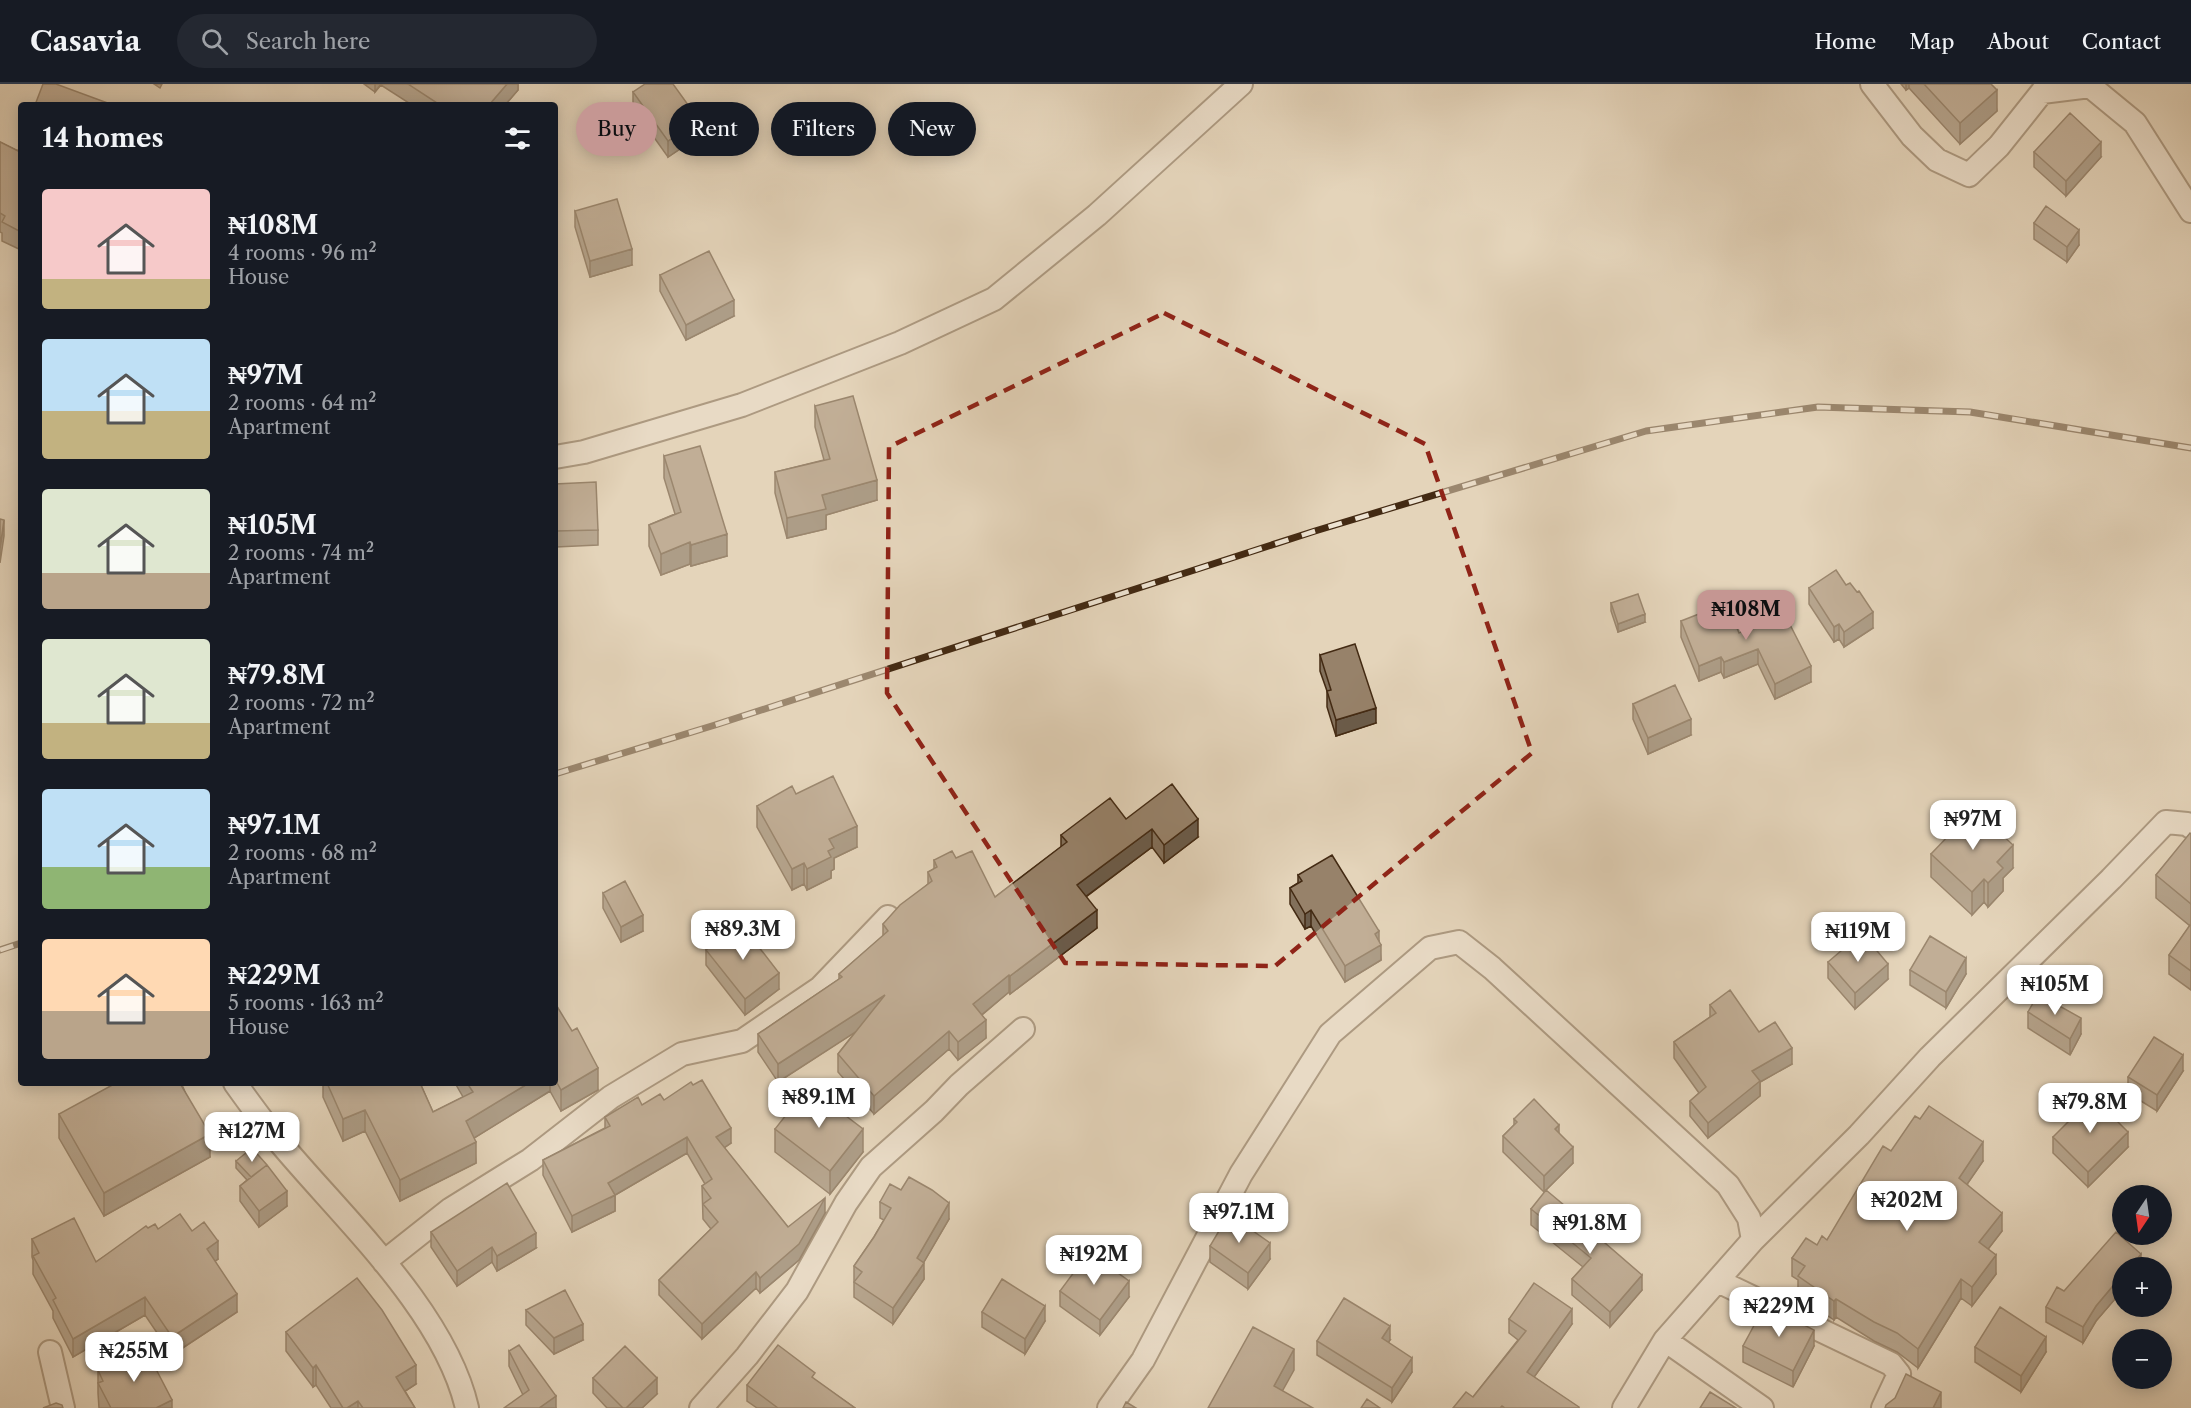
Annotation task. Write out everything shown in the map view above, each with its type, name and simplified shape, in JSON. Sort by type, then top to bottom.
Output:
[{"type":"street","points":[[558,457],[584,452],[742,405],[900,343],[993,299],[1097,215],[1241,84]]},
{"type":"street","points":[[1872,84],[1912,136],[1936,160],[1969,175],[1999,146],[2042,92],[2090,86],[2135,123],[2191,211]]},
{"type":"street","points":[[1624,1408],[1665,1340],[1752,1240],[1859,1135],[1930,1057],[2166,822],[2187,824],[2191,827]]},
{"type":"street","points":[[384,1262],[451,1209],[530,1160],[621,1091],[682,1054],[742,1041],[820,988],[888,917]]},
{"type":"street","points":[[1109,1408],[1143,1360],[1241,1174],[1330,1034],[1430,948],[1459,942],[1492,968],[1728,1185],[1749,1218],[1752,1240]]},
{"type":"street","points":[[702,1408],[747,1356],[797,1291],[846,1203],[871,1167],[1023,1029]]},
{"type":"street","points":[[237,1086],[281,1144],[384,1262],[441,1343],[467,1408]]},
{"type":"street","points":[[1718,1281],[1891,1364],[1899,1374],[1883,1408]]},
{"type":"street","points":[[1665,1340],[1762,1408]]},
{"type":"street","points":[[50,1352],[63,1408]]},
{"type":"highlighted area","points":[[1164,313],[1425,444],[1532,753],[1275,966],[1065,963],[887,693],[889,447]]},
{"type":"building","points":[[43,84],[56,84],[105,102],[36,102]]},
{"type":"building","points":[[408,84],[507,84],[492,102],[435,102]]},
{"type":"building","points":[[645,84],[673,84],[686,102],[669,102],[669,140],[657,126],[657,102],[640,102],[633,92]]},
{"type":"building","points":[[1924,84],[1991,84],[1997,90],[1960,123]]},
{"type":"building","points":[[2070,113],[2101,142],[2066,181],[2034,152]]},
{"type":"building","points":[[0,142],[18,151],[18,230],[2,222],[5,216],[0,213]]},
{"type":"building","points":[[617,199],[632,249],[590,261],[575,211]]},
{"type":"building","points":[[2046,206],[2079,230],[2067,247],[2034,223]]},
{"type":"building","points":[[709,251],[734,300],[686,325],[660,275]]},
{"type":"building","points":[[853,396],[877,480],[822,495],[826,509],[787,518],[775,472],[830,459],[815,406]]},
{"type":"building","points":[[700,446],[727,534],[691,545],[690,542],[661,554],[649,525],[681,512],[664,456]]},
{"type":"building","points":[[596,482],[598,530],[558,531],[558,484]]},
{"type":"building","points":[[0,519],[4,520],[0,548]]},
{"type":"building","points":[[1836,570],[1846,585],[1850,583],[1857,592],[1859,591],[1873,612],[1844,632],[1839,624],[1834,627],[1809,588]]},
{"type":"building","points":[[1638,594],[1645,614],[1618,624],[1611,603]]},
{"type":"building","points":[[1727,603],[1739,633],[1783,611],[1811,666],[1775,684],[1758,649],[1724,662],[1721,657],[1699,666],[1681,621]]},
{"type":"building","points":[[1355,644],[1376,708],[1336,720],[1327,691],[1331,690],[1320,655]]},
{"type":"building","points":[[1675,685],[1691,719],[1648,738],[1633,704]]},
{"type":"building","points":[[833,776],[857,826],[829,839],[834,848],[828,851],[831,857],[807,869],[804,863],[792,869],[757,806],[792,786],[796,794]]},
{"type":"building","points":[[1172,784],[1198,819],[1164,845],[1152,829],[1077,885],[1097,910],[973,1004],[986,1020],[958,1042],[949,1031],[874,1096],[838,1054],[885,995],[778,1064],[758,1034],[842,977],[839,974],[888,931],[883,924],[900,905],[932,881],[928,872],[937,867],[934,860],[952,851],[956,858],[972,851],[995,897],[1067,842],[1061,835],[1110,798],[1126,819]]},
{"type":"building","points":[[1974,809],[2013,845],[1997,862],[2003,868],[1988,883],[1984,879],[1972,892],[1931,854]]},
{"type":"building","points":[[2191,834],[2191,904],[2156,875]]},
{"type":"building","points":[[1332,855],[1379,931],[1375,934],[1381,945],[1345,966],[1311,910],[1305,914],[1290,888],[1302,881],[1298,875]]},
{"type":"building","points":[[625,881],[643,915],[621,927],[603,893]]},
{"type":"building","points":[[741,924],[779,973],[745,999],[706,950]]},
{"type":"building","points":[[2191,926],[2191,971],[2169,955]]},
{"type":"building","points":[[1862,933],[1888,964],[1855,993],[1828,962]]},
{"type":"building","points":[[1930,936],[1966,958],[1946,992],[1910,970]]},
{"type":"building","points":[[1730,990],[1759,1032],[1775,1022],[1792,1048],[1752,1071],[1760,1081],[1708,1123],[1690,1101],[1706,1087],[1674,1042],[1716,1013],[1710,1005]]},
{"type":"building","points":[[2038,994],[2081,1018],[2070,1039],[2028,1012]]},
{"type":"building","points":[[558,1008],[572,1031],[577,1028],[598,1068],[561,1090],[558,1084]]},
{"type":"building","points":[[2154,1037],[2183,1055],[2157,1095],[2128,1077]]},
{"type":"building","points":[[702,1080],[731,1128],[716,1137],[788,1227],[825,1198],[799,1244],[760,1278],[756,1272],[702,1324],[659,1280],[718,1222],[703,1204],[711,1198],[702,1186],[712,1179],[687,1137],[608,1183],[615,1195],[572,1216],[543,1160],[610,1126],[605,1117],[638,1097],[642,1105],[660,1094],[664,1100],[691,1082],[693,1085]]},
{"type":"building","points":[[110,1086],[182,1086],[210,1134],[104,1193],[59,1114]]},
{"type":"building","points":[[328,1086],[421,1086],[433,1112],[473,1092],[469,1086],[524,1086],[466,1121],[476,1142],[400,1180],[365,1110],[343,1119]]},
{"type":"building","points":[[808,1087],[863,1129],[830,1171],[775,1129]]},
{"type":"building","points":[[2093,1097],[2128,1132],[2088,1172],[2053,1137]]},
{"type":"building","points":[[1534,1099],[1559,1125],[1555,1129],[1573,1147],[1544,1176],[1503,1136],[1517,1122],[1514,1119]]},
{"type":"building","points":[[1929,1106],[1983,1142],[1959,1178],[2002,1213],[1979,1242],[1996,1255],[1972,1287],[1961,1279],[1918,1349],[1897,1333],[1836,1299],[1834,1301],[1798,1276],[1805,1266],[1792,1258],[1806,1238],[1817,1245],[1822,1236],[1827,1240],[1883,1146],[1891,1151],[1915,1116],[1920,1119]]},
{"type":"building","points":[[252,1148],[267,1165],[251,1177],[236,1161]]},
{"type":"building","points":[[267,1165],[287,1191],[259,1211],[240,1186]]},
{"type":"building","points":[[909,1177],[949,1203],[917,1258],[924,1263],[893,1308],[854,1282],[862,1272],[854,1266],[891,1208],[880,1202],[890,1184],[901,1190]]},
{"type":"building","points":[[507,1183],[536,1233],[497,1256],[492,1247],[457,1271],[431,1232]]},
{"type":"building","points":[[1546,1190],[1642,1275],[1610,1312],[1572,1279],[1591,1258],[1531,1209]]},
{"type":"building","points":[[180,1214],[192,1231],[204,1222],[218,1241],[207,1249],[237,1294],[172,1337],[145,1297],[73,1339],[53,1300],[56,1298],[33,1256],[39,1253],[32,1239],[74,1218],[96,1262],[146,1226],[148,1228],[155,1224],[158,1229]]},
{"type":"building","points":[[1229,1214],[1270,1243],[1248,1273],[1210,1246]]},
{"type":"building","points":[[2112,1237],[2112,1245],[2131,1245],[2141,1254],[2139,1257],[2112,1257],[2112,1287],[2083,1327],[2046,1307],[2057,1287],[2064,1291]]},
{"type":"building","points":[[1089,1252],[1129,1281],[1100,1320],[1060,1291]]},
{"type":"building","points":[[357,1278],[382,1310],[416,1365],[396,1377],[415,1408],[363,1408],[358,1401],[343,1408],[316,1365],[313,1368],[286,1332]]},
{"type":"building","points":[[1002,1279],[1045,1306],[1025,1339],[982,1312]]},
{"type":"building","points":[[1534,1283],[1572,1309],[1527,1372],[1579,1407],[1453,1408],[1466,1392],[1473,1397],[1526,1331],[1509,1319]]},
{"type":"building","points":[[565,1290],[583,1324],[554,1338],[526,1310]]},
{"type":"building","points":[[1344,1298],[1390,1326],[1382,1338],[1412,1358],[1392,1388],[1317,1341]]},
{"type":"building","points":[[1765,1305],[1814,1330],[1793,1371],[1743,1346]]},
{"type":"building","points":[[2000,1307],[2046,1337],[2021,1376],[1975,1347]]},
{"type":"building","points":[[1253,1327],[1294,1349],[1274,1386],[1313,1408],[1208,1408]]},
{"type":"building","points":[[519,1345],[556,1396],[539,1408],[504,1408],[529,1390],[509,1351]]},
{"type":"building","points":[[778,1345],[815,1373],[812,1377],[855,1408],[778,1408],[747,1385]]},
{"type":"building","points":[[144,1346],[172,1400],[156,1408],[111,1408],[98,1383],[103,1381],[98,1370]]},
{"type":"building","points":[[625,1346],[657,1378],[626,1408],[623,1408],[593,1378]]},
{"type":"building","points":[[1906,1374],[1941,1392],[1933,1408],[1885,1408],[1895,1398]]},
{"type":"building","points":[[1710,1392],[1736,1408],[1700,1408]]},
{"type":"building","points":[[1367,1399],[1380,1408],[1361,1408]]},
{"type":"building","points":[[1126,1402],[1136,1408],[1123,1408]]},
{"type":"building","points":[[56,1403],[62,1405],[63,1408],[43,1408]]},
{"type":"railway","points":[[558,773],[715,725],[1315,531],[1646,431],[1818,407],[1970,412],[2191,448]]},
{"type":"railway","points":[[0,950],[18,944]]}]
